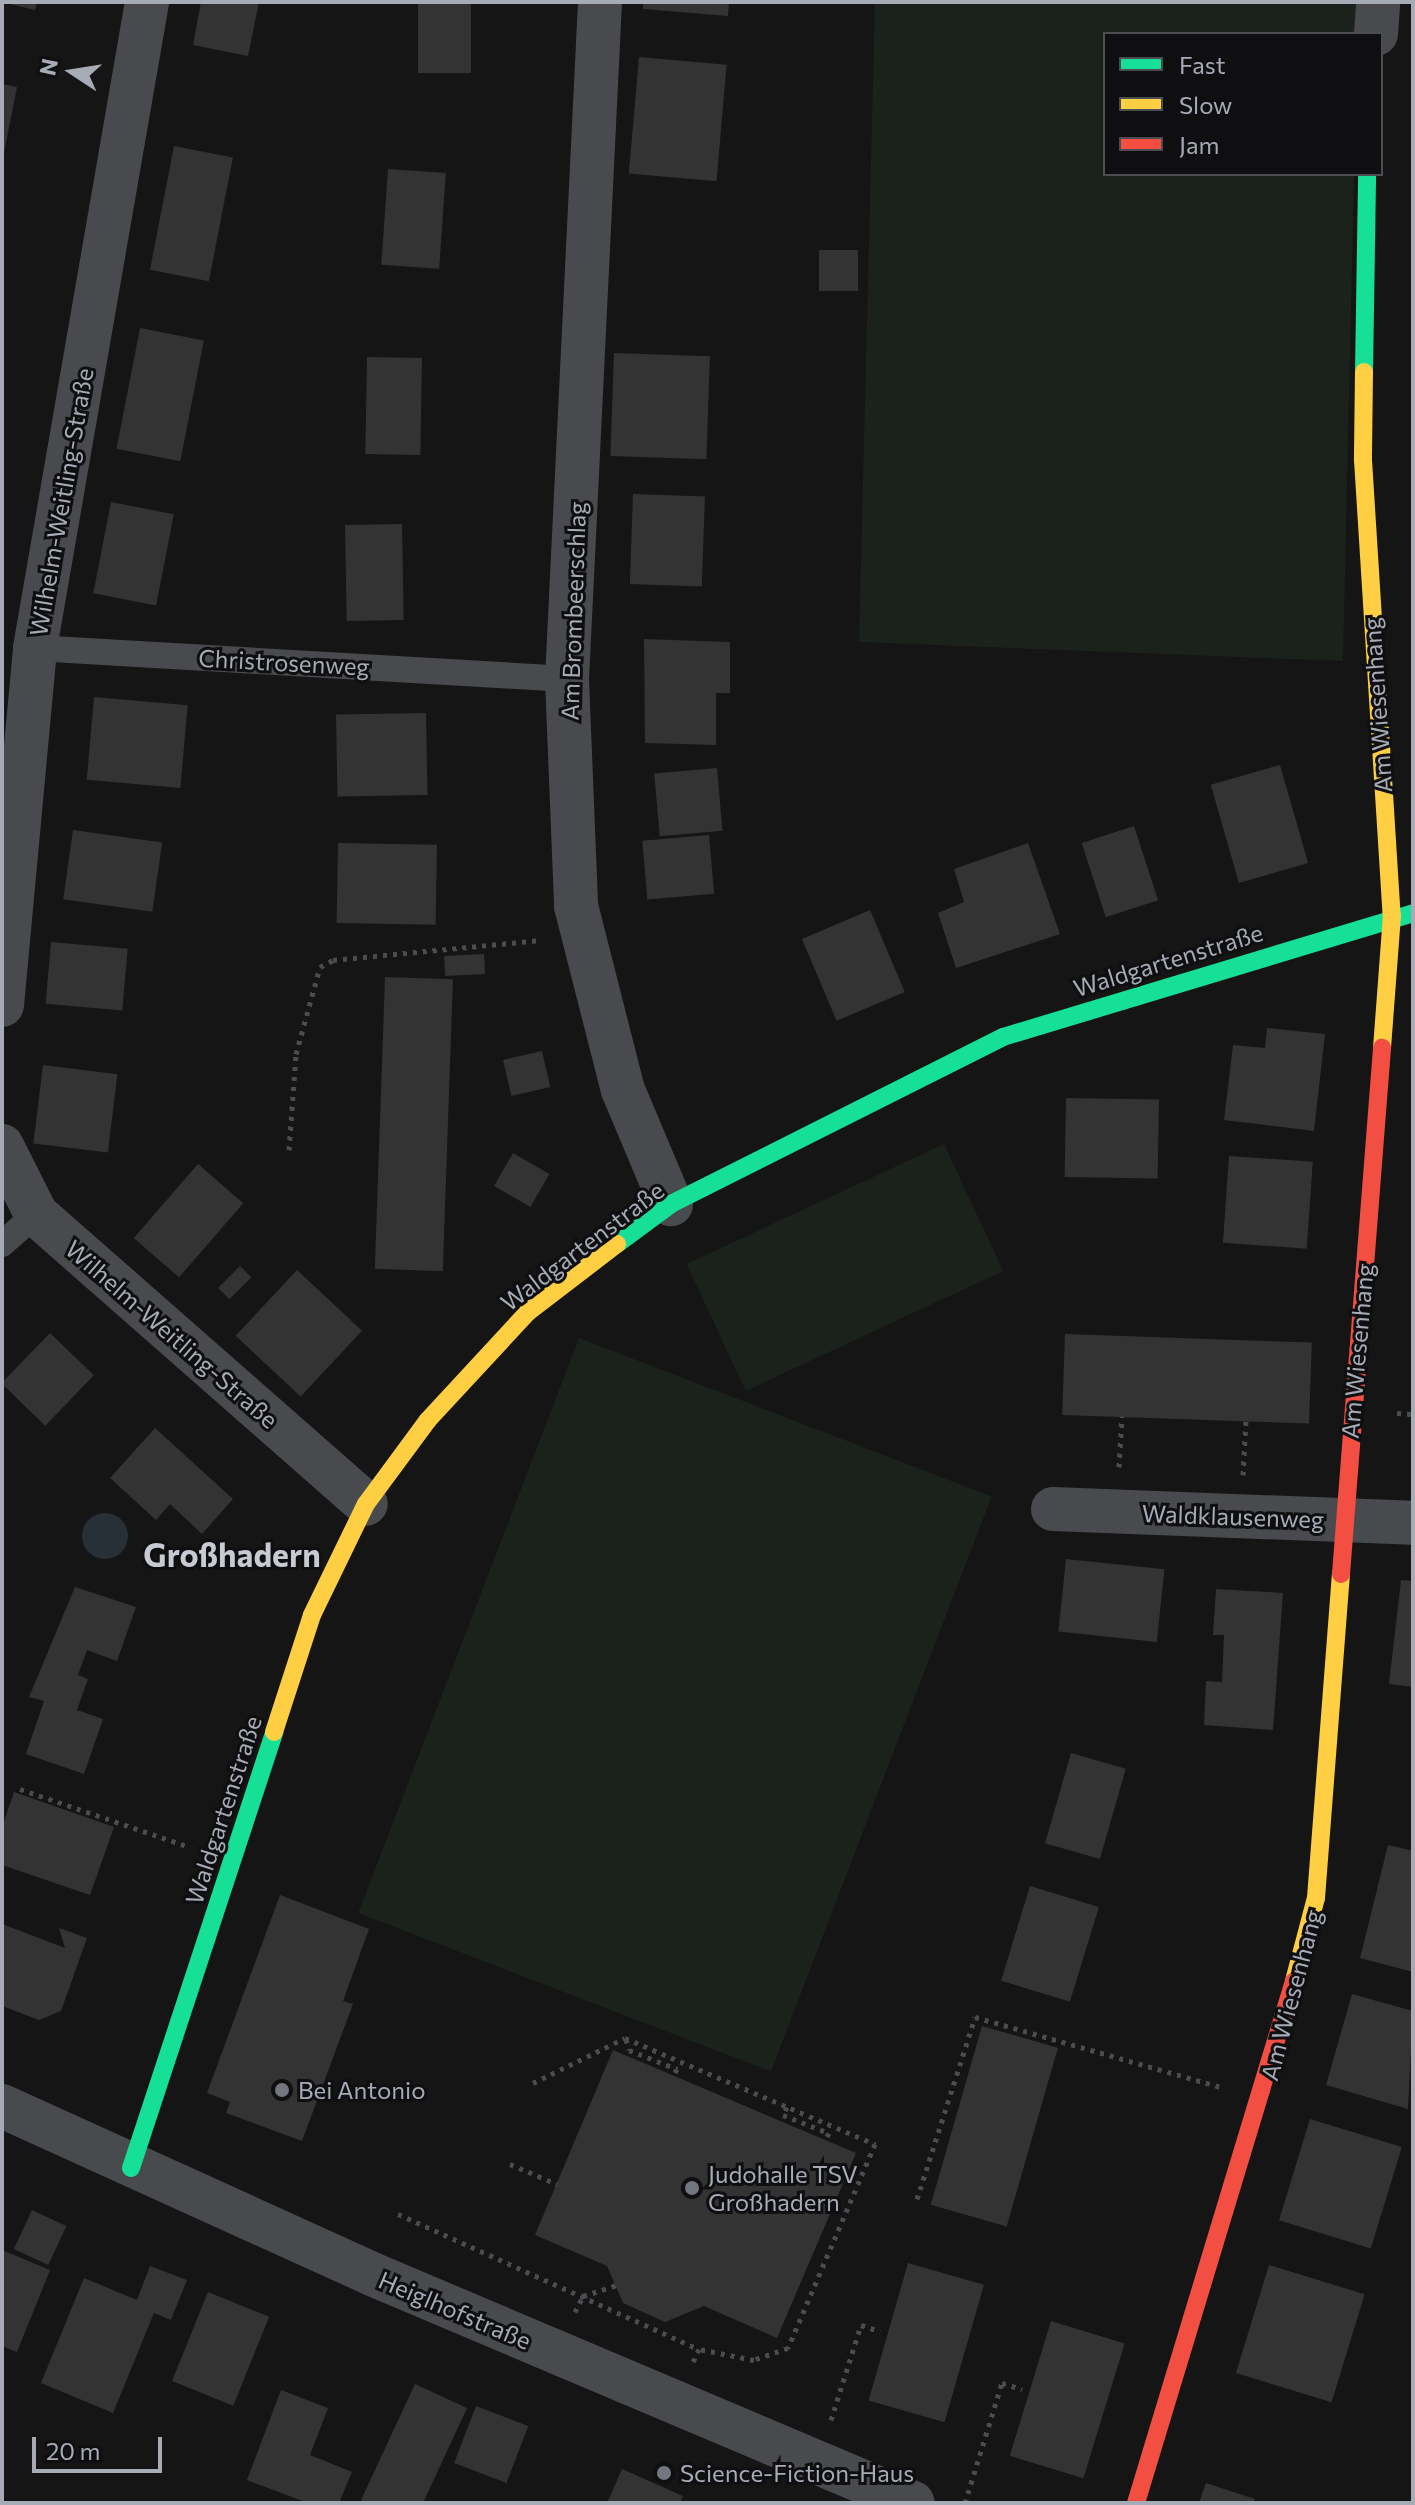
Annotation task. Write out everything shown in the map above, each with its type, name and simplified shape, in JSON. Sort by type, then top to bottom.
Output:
[{"type":"street","name":"Wilhelm-Weitling-Straße","points":[[2,1005],[19,645],[147,2]]},
{"type":"street","name":"Am Brombeerschlag","points":[[600,2],[567,679],[576,906],[623,1090],[671,1204]]},
{"type":"street","points":[[1376,32],[1378,2]]},
{"type":"street","name":"Am Wiesenhang","points":[[1136,2503],[1263,2100],[1316,1898],[1392,915],[1363,460],[1367,176]]},
{"type":"street","name":"Waldgartenstraße","points":[[131,2168],[312,1615],[366,1504],[428,1420],[528,1312],[671,1204],[1003,1037],[1392,915],[1413,913]]},
{"type":"street","name":"Wilhelm-Weitling-Straße","points":[[2,1146],[36,1214],[366,1504]]},
{"type":"street","name":"Waldklausenweg","points":[[1053,1509],[1413,1523]]},
{"type":"street","name":"Heiglhofstraße","points":[[2,2106],[131,2168],[818,2463],[852,2492],[913,2503]]},
{"type":"lane","name":"Christrosenweg","points":[[19,645],[567,679]]},
{"type":"lane","points":[[2,1244],[36,1214]]},
{"type":"path","points":[[289,1150],[296,1054],[320,967],[333,960],[584,936]]},
{"type":"path","points":[[1241,1516],[1246,1420]]},
{"type":"path","points":[[20,1789],[171,1841]]},
{"type":"path","points":[[917,2199],[975,2017],[1263,2100]]},
{"type":"path","points":[[625,2038],[629,2050],[677,2069],[673,2076]]},
{"type":"path","points":[[398,2214],[699,2349],[754,2360],[788,2348],[875,2144],[625,2038],[533,2083]]},
{"type":"path","points":[[787,2107],[783,2115],[829,2133],[825,2140]]},
{"type":"path","points":[[510,2164],[557,2184]]},
{"type":"path","points":[[583,2296],[616,2285]]},
{"type":"path","points":[[818,2463],[861,2325],[880,2331]]},
{"type":"path","points":[[673,2402],[699,2349]]},
{"type":"path","points":[[965,2503],[1002,2383],[1022,2389]]},
{"type":"shaded area","points":[[875,2],[1358,2],[1358,32],[1103,32],[1103,176],[1354,176],[1343,661],[859,642]]},
{"type":"shaded area","points":[[944,1144],[1003,1271],[746,1391],[687,1264]]},
{"type":"shaded area","points":[[579,1338],[992,1496],[771,2071],[358,1913]]},
{"type":"shaded area","points":[[105,1513],[122,1519],[128,1536],[122,1553],[105,1559],[88,1553],[82,1536],[88,1519]]},
{"type":"building","points":[[2,2],[37,2],[35,10]]},
{"type":"building","points":[[201,2],[259,2],[248,56],[193,45]]},
{"type":"building","points":[[418,2],[471,2],[471,73],[418,73]]},
{"type":"building","points":[[643,2],[729,2],[728,16],[643,9]]},
{"type":"building","points":[[639,57],[727,65],[716,181],[629,174]]},
{"type":"building","points":[[2,84],[17,87],[3,158],[2,158]]},
{"type":"building","points":[[174,146],[233,157],[209,281],[150,270]]},
{"type":"building","points":[[388,169],[446,173],[439,269],[381,265]]},
{"type":"building","points":[[819,250],[858,250],[858,291],[819,291]]},
{"type":"building","points":[[140,328],[204,340],[180,461],[117,449]]},
{"type":"building","points":[[614,353],[710,356],[706,459],[610,456]]},
{"type":"building","points":[[367,357],[422,358],[420,455],[365,454]]},
{"type":"building","points":[[633,494],[705,497],[702,586],[630,584]]},
{"type":"building","points":[[111,502],[174,514],[156,606],[93,593]]},
{"type":"building","points":[[402,524],[404,620],[347,621],[345,525]]},
{"type":"building","points":[[644,639],[730,642],[730,693],[716,693],[716,745],[645,743]]},
{"type":"building","points":[[94,697],[188,705],[180,788],[87,780]]},
{"type":"building","points":[[426,713],[427,795],[337,797],[336,715]]},
{"type":"building","points":[[1280,765],[1308,863],[1239,883],[1211,785]]},
{"type":"building","points":[[717,768],[722,831],[660,836],[654,773]]},
{"type":"building","points":[[1134,826],[1158,900],[1106,917],[1082,843]]},
{"type":"building","points":[[73,830],[162,843],[152,912],[63,899]]},
{"type":"building","points":[[709,835],[714,894],[647,900],[642,841]]},
{"type":"building","points":[[338,843],[437,845],[436,925],[337,923]]},
{"type":"building","points":[[1028,843],[1060,934],[956,968],[938,913],[964,902],[954,869]]},
{"type":"building","points":[[870,910],[905,992],[837,1021],[802,939]]},
{"type":"building","points":[[51,942],[128,949],[122,1010],[46,1004]]},
{"type":"building","points":[[484,954],[485,974],[445,976],[444,956]]},
{"type":"building","points":[[385,977],[453,979],[443,1271],[375,1269]]},
{"type":"building","points":[[1267,1028],[1325,1034],[1314,1131],[1224,1120],[1233,1045],[1265,1048]]},
{"type":"building","points":[[542,1051],[550,1087],[511,1096],[503,1060]]},
{"type":"building","points":[[43,1065],[117,1074],[108,1153],[33,1143]]},
{"type":"building","points":[[1066,1098],[1159,1100],[1158,1179],[1065,1177]]},
{"type":"building","points":[[513,1153],[549,1174],[530,1207],[494,1186]]},
{"type":"building","points":[[1229,1156],[1313,1162],[1307,1249],[1223,1243]]},
{"type":"building","points":[[198,1164],[243,1203],[179,1277],[134,1238]]},
{"type":"building","points":[[240,1266],[251,1277],[229,1299],[218,1288]]},
{"type":"building","points":[[297,1270],[362,1331],[301,1397],[236,1336]]},
{"type":"building","points":[[50,1333],[94,1375],[45,1426],[2,1383]]},
{"type":"building","points":[[1065,1334],[1312,1343],[1309,1424],[1062,1415]]},
{"type":"building","points":[[155,1428],[233,1499],[202,1534],[170,1504],[156,1520],[110,1478]]},
{"type":"building","points":[[1066,1559],[1164,1569],[1157,1642],[1058,1632]]},
{"type":"building","points":[[1401,1580],[1413,1581],[1413,1687],[1389,1684]]},
{"type":"building","points":[[75,1587],[136,1607],[117,1661],[87,1650],[78,1675],[88,1679],[77,1710],[103,1719],[84,1774],[26,1754],[44,1701],[29,1697]]},
{"type":"building","points":[[1216,1589],[1283,1593],[1273,1730],[1204,1725],[1206,1681],[1222,1682],[1224,1635],[1213,1635]]},
{"type":"building","points":[[1071,1753],[1126,1769],[1100,1859],[1045,1843]]},
{"type":"building","points":[[14,1792],[114,1827],[90,1895],[2,1865],[2,1827]]},
{"type":"building","points":[[1388,1845],[1413,1851],[1413,1972],[1360,1958]]},
{"type":"building","points":[[1030,1886],[1099,1907],[1070,2002],[1001,1981]]},
{"type":"building","points":[[280,1895],[369,1929],[343,2001],[353,2004],[302,2141],[226,2113],[230,2102],[207,2093]]},
{"type":"building","points":[[2,1924],[65,1948],[59,1928],[87,1938],[61,2011],[39,2020],[2,2006]]},
{"type":"building","points":[[1352,1994],[1413,2011],[1408,2109],[1326,2085]]},
{"type":"building","points":[[982,2026],[1058,2048],[1007,2227],[931,2205]]},
{"type":"building","points":[[613,2050],[856,2153],[777,2338],[704,2306],[665,2322],[623,2303],[607,2266],[535,2235]]},
{"type":"building","points":[[1310,2119],[1402,2147],[1371,2248],[1279,2220]]},
{"type":"building","points":[[32,2210],[66,2226],[48,2265],[14,2249]]},
{"type":"building","points":[[2,2250],[50,2270],[17,2352],[2,2346]]},
{"type":"building","points":[[908,2263],[984,2285],[945,2422],[869,2400]]},
{"type":"building","points":[[1269,2265],[1365,2294],[1332,2402],[1236,2373]]},
{"type":"building","points":[[150,2266],[187,2280],[171,2320],[154,2313],[113,2413],[41,2383],[84,2278],[137,2300]]},
{"type":"building","points":[[208,2292],[269,2317],[233,2406],[172,2381]]},
{"type":"building","points":[[1051,2321],[1125,2344],[1083,2478],[1010,2456]]},
{"type":"building","points":[[415,2384],[467,2408],[423,2503],[366,2503],[361,2500]]},
{"type":"building","points":[[281,2390],[328,2408],[310,2455],[352,2472],[339,2503],[308,2503],[247,2480]]},
{"type":"building","points":[[476,2406],[528,2426],[506,2483],[454,2463]]},
{"type":"building","points":[[622,2469],[683,2496],[680,2503],[607,2503]]},
{"type":"building","points":[[1206,2483],[1255,2499],[1253,2503],[1199,2503]]},
{"type":"traffic: fast","points":[[1364,372],[1367,176]]},
{"type":"traffic: fast","points":[[617,1244],[671,1204],[1003,1037],[1413,913]]},
{"type":"traffic: fast","points":[[131,2168],[274,1732]]},
{"type":"traffic: slow","points":[[1364,372],[1363,460],[1392,915],[1382,1048]]},
{"type":"traffic: slow","points":[[274,1732],[312,1615],[366,1504],[428,1420],[528,1312],[617,1244]]},
{"type":"traffic: slow","points":[[1294,1981],[1316,1898],[1341,1574]]},
{"type":"traffic: jam","points":[[1341,1574],[1382,1048]]},
{"type":"traffic: jam","points":[[1136,2503],[1294,1981]]},
{"type":"place","name":"Bei Antonio","points":[[282,2090]]},
{"type":"place","name":"Judohalle TSV Großhadern","points":[[692,2188]]},
{"type":"place","name":"Science-Fiction-Haus","points":[[664,2473]]},
{"type":"district","name":"Großhadern","points":[[232,1554]]}]
